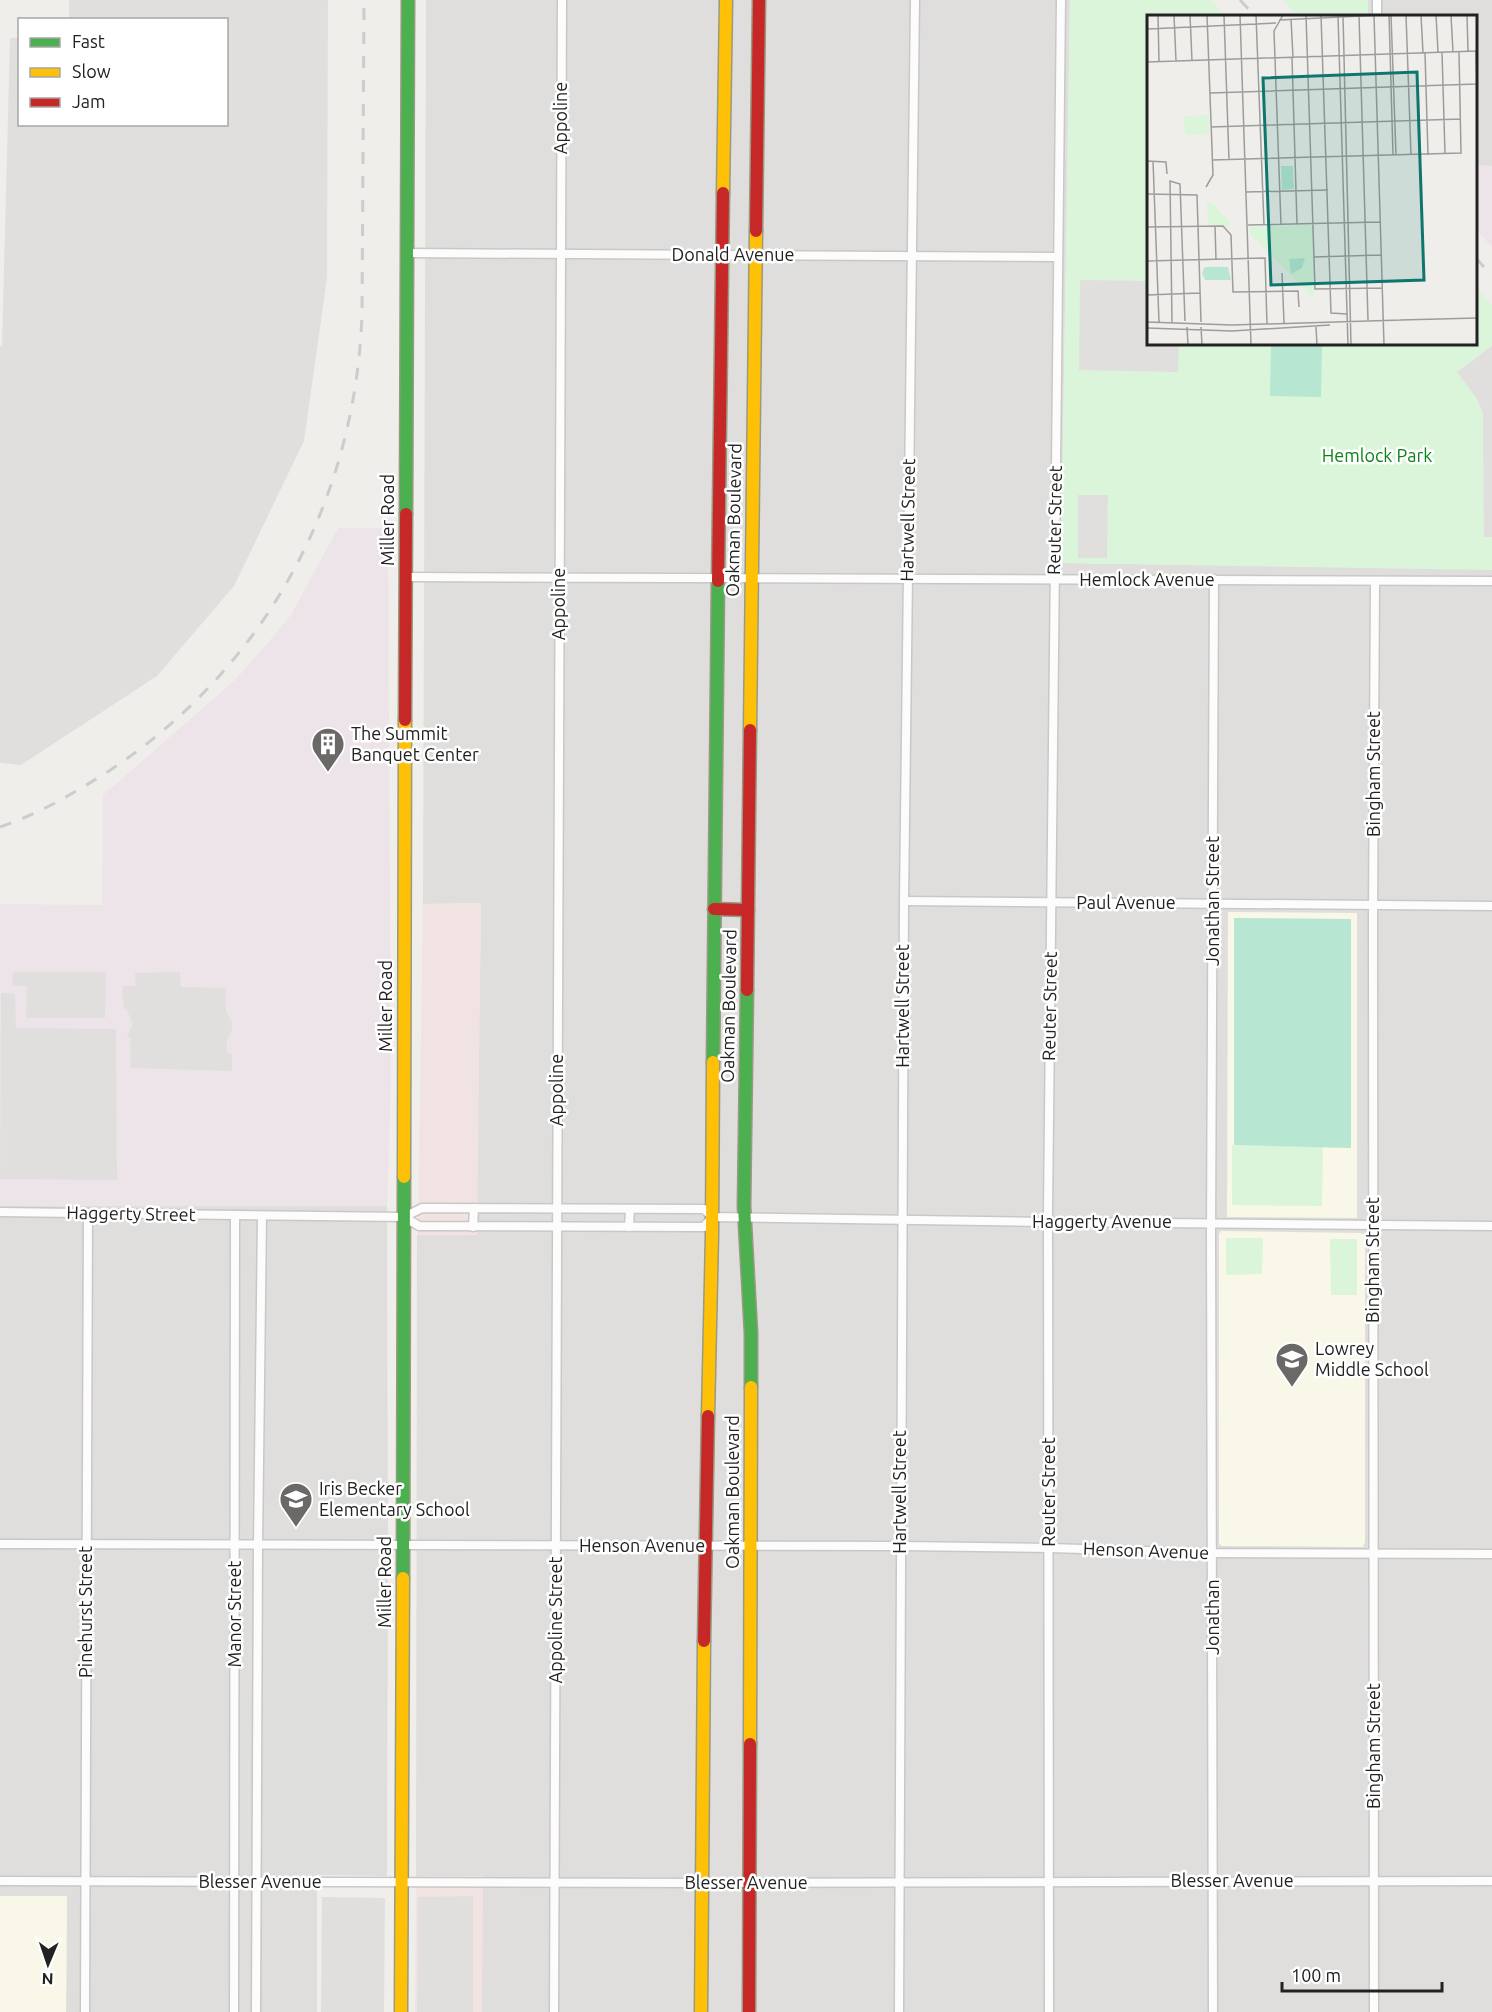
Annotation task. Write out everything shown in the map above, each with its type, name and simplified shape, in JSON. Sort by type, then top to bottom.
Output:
[{"type":"street","name":"Miller Road","points":[[401,2012],[408,0]]},
{"type":"street","name":"Appoline","points":[[557,1227],[562,0]]},
{"type":"street","name":"Oakman Boulevard","points":[[701,2012],[705,1545],[712,1217],[726,0]]},
{"type":"street","name":"Oakman Boulevard","points":[[749,2012],[751,1333],[745,1218],[759,0]]},
{"type":"street","name":"Hartwell Street","points":[[899,2012],[904,901],[915,0]]},
{"type":"street","name":"Reuter Street","points":[[1049,2012],[1048,1222],[1060,0]]},
{"type":"street","name":"Donald Avenue","points":[[407,253],[1058,257]]},
{"type":"street","name":"Hemlock Avenue","points":[[406,577],[1492,581]]},
{"type":"street","name":"Jonathan Street","points":[[1211,1223],[1214,579]]},
{"type":"street","name":"Bingham Street","points":[[1374,2012],[1375,581]]},
{"type":"street","name":"Paul Avenue","points":[[904,901],[1492,906]]},
{"type":"street","points":[[714,909],[748,910]]},
{"type":"street","name":"Haggerty Avenue","points":[[262,1216],[404,1217],[422,1208],[704,1209],[712,1217],[745,1218],[1492,1226]]},
{"type":"street","points":[[473,1227],[474,1208]]},
{"type":"street","points":[[629,1227],[630,1209]]},
{"type":"street","name":"Haggerty Street","points":[[0,1212],[262,1216]]},
{"type":"street","name":"Pinehurst Street","points":[[85,2012],[88,1213]]},
{"type":"street","name":"Manor Street","points":[[234,2012],[235,1215]]},
{"type":"street","name":"Manor Street","points":[[256,2012],[262,1216]]},
{"type":"street","name":"Haggerty Avenue","points":[[404,1217],[419,1226],[473,1227],[704,1227],[712,1217]]},
{"type":"street","name":"Jonathan","points":[[1211,1223],[1213,2012]]},
{"type":"street","name":"Appoline Street","points":[[554,2012],[557,1227]]},
{"type":"street","points":[[0,1544],[258,1545]]},
{"type":"street","name":"Henson Avenue","points":[[258,1545],[900,1546],[1212,1553],[1492,1554]]},
{"type":"street","name":"Blesser Avenue","points":[[0,1881],[402,1883],[1492,1881]]},
{"type":"shaded area","points":[[69,0],[328,0],[327,278],[304,441],[234,586],[157,676],[21,765],[0,763],[0,346],[2,346],[10,38],[18,38],[18,126],[228,126],[228,18],[69,18]]},
{"type":"shaded area","points":[[426,0],[1070,0],[1061,563],[1492,569],[1492,2012],[482,2012],[482,1876],[416,1876],[417,1235],[476,1235],[481,903],[423,904]]},
{"type":"shaded area","points":[[1368,0],[1492,0],[1492,166],[1477,165],[1477,15],[1368,15]]},
{"type":"shaded area","points":[[1477,165],[1492,166],[1492,247],[1477,230]]},
{"type":"shaded area","points":[[1080,280],[1147,281],[1147,345],[1179,345],[1178,372],[1079,370]]},
{"type":"shaded area","points":[[1492,346],[1492,537],[1484,537],[1483,413],[1477,399],[1457,372]]},
{"type":"shaded area","points":[[1078,495],[1108,495],[1107,558],[1078,558]]},
{"type":"shaded area","points":[[338,528],[388,528],[391,1081],[387,1206],[0,1206],[0,904],[102,905],[103,795],[235,680],[265,646],[291,615]]},
{"type":"shaded area","points":[[481,903],[477,1235],[418,1235],[423,904]]},
{"type":"shaded area","points":[[1228,912],[1357,913],[1357,1218],[1227,1217]]},
{"type":"shaded area","points":[[13,972],[106,972],[105,1018],[26,1018],[27,986],[12,986]]},
{"type":"shaded area","points":[[180,972],[181,987],[226,988],[226,1011],[232,1022],[232,1030],[227,1039],[227,1053],[232,1054],[232,1071],[131,1068],[130,1037],[127,1037],[133,1023],[124,1009],[122,986],[136,986],[135,973]]},
{"type":"shaded area","points":[[1,993],[15,994],[16,1028],[116,1029],[117,1180],[0,1179]]},
{"type":"shaded area","points":[[0,1206],[387,1206],[388,1558],[250,1558],[248,1873],[317,1875],[317,2012],[66,2012],[67,1896],[0,1896]]},
{"type":"shaded area","name":"Lowrey Middle School","points":[[1221,1231],[1361,1233],[1365,1235],[1365,1542],[1363,1547],[1222,1546],[1219,1544],[1219,1234]]},
{"type":"shaded area","points":[[250,1557],[388,1558],[387,1876],[248,1874]]},
{"type":"shaded area","points":[[416,1876],[483,1876],[482,2012],[415,2012]]},
{"type":"shaded area","points":[[0,1896],[67,1896],[66,2012],[0,2012]]},
{"type":"shaded area","points":[[473,1896],[473,2012],[417,2012],[418,1897]]},
{"type":"shaded area","points":[[322,1897],[385,1898],[384,2012],[321,2012]]},
{"type":"green space","name":"Hemlock Park","points":[[1070,0],[1211,0],[1225,15],[1147,15],[1147,345],[1477,345],[1477,288],[1492,305],[1492,570],[1061,563]]},
{"type":"green space","points":[[1283,0],[1368,0],[1368,15],[1296,15]]},
{"type":"green space","points":[[1271,345],[1322,346],[1321,397],[1270,396]]},
{"type":"green space","points":[[1234,918],[1351,919],[1351,1148],[1234,1145]]},
{"type":"green space","points":[[1232,1145],[1323,1147],[1322,1206],[1232,1205]]},
{"type":"green space","points":[[1226,1238],[1263,1238],[1262,1274],[1226,1275]]},
{"type":"green space","points":[[1330,1239],[1357,1239],[1357,1295],[1331,1295]]},
{"type":"railway","points":[[0,827],[42,809],[109,771],[165,729],[214,682],[256,630],[292,573],[321,513],[342,449],[356,382],[362,313],[364,0]]},
{"type":"railway","points":[[1240,0],[1254,15]]},
{"type":"railway","points":[[1477,259],[1492,276]]},
{"type":"traffic: fast","points":[[406,514],[408,0]]},
{"type":"traffic: fast","points":[[713,1062],[718,581]]},
{"type":"traffic: fast","points":[[747,990],[744,1206],[751,1333],[751,1387]]},
{"type":"traffic: fast","points":[[403,1578],[404,1177]]},
{"type":"traffic: slow","points":[[723,193],[726,0]]},
{"type":"traffic: slow","points":[[750,730],[756,231]]},
{"type":"traffic: slow","points":[[404,1177],[405,720]]},
{"type":"traffic: slow","points":[[708,1416],[713,1062]]},
{"type":"traffic: slow","points":[[750,1744],[751,1387]]},
{"type":"traffic: slow","points":[[401,2012],[403,1578]]},
{"type":"traffic: slow","points":[[701,2012],[704,1641]]},
{"type":"traffic: jam","points":[[756,231],[759,0]]},
{"type":"traffic: jam","points":[[718,581],[723,193]]},
{"type":"traffic: jam","points":[[405,720],[406,514]]},
{"type":"traffic: jam","points":[[747,990],[750,730]]},
{"type":"traffic: jam","points":[[714,909],[748,910]]},
{"type":"traffic: jam","points":[[704,1641],[708,1416]]},
{"type":"traffic: jam","points":[[749,2012],[750,1744]]},
{"type":"place","name":"The Summit Banquet Center","points":[[328,773]]},
{"type":"place","name":"Lowrey Middle School","points":[[1292,1388]]},
{"type":"place","name":"Iris Becker Elementary School","points":[[296,1528]]}]
